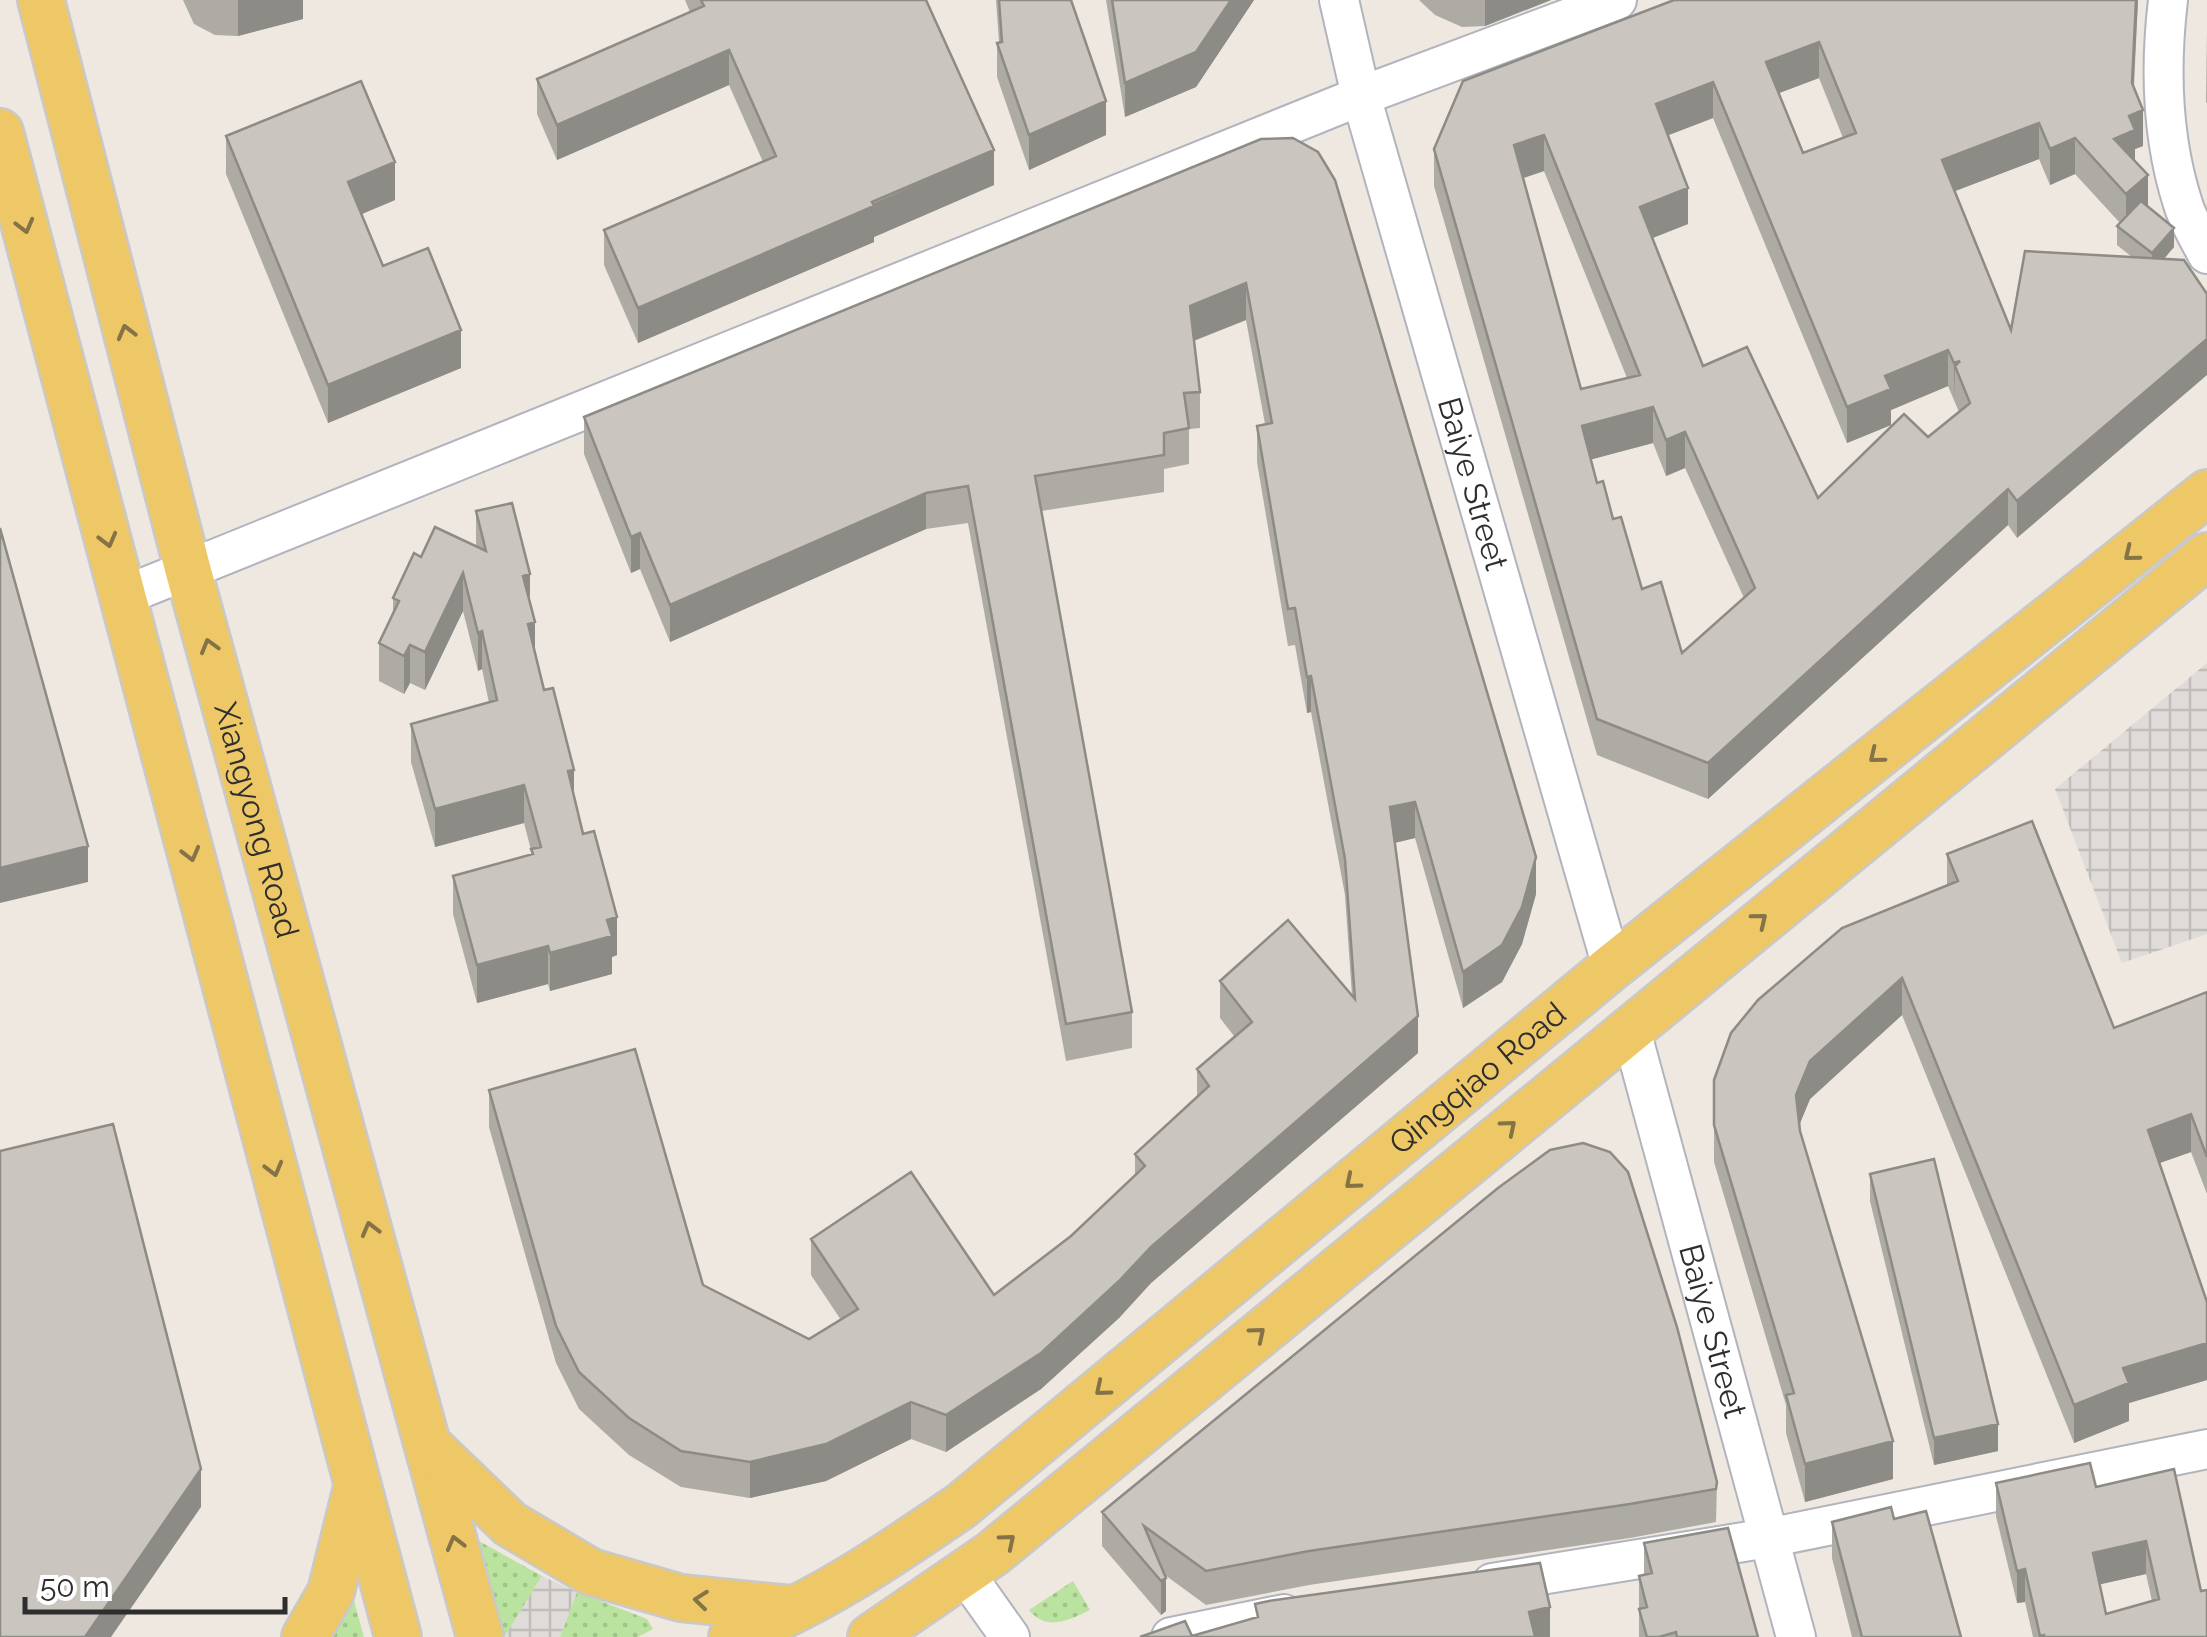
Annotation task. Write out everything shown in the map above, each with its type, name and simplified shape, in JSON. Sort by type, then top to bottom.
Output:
[{"type":"main road","name":"Xiangyong Road","points":[[41,0],[188,570],[480,1637]]},
{"type":"main road","points":[[0,132],[398,1637]]},
{"type":"main road","name":"Qingqiao Road","points":[[770,1626],[880,1561],[961,1506],[1612,968],[2207,493]]},
{"type":"main road","name":"Qingqiao Road","points":[[871,1637],[966,1575],[2207,556]]},
{"type":"main road","points":[[428,1446],[510,1524],[591,1572],[770,1626]]},
{"type":"main road","points":[[305,1637],[331,1592],[358,1484]]},
{"type":"street","name":"Baiye Street","points":[[1339,0],[1360,96],[1612,968]]},
{"type":"street","points":[[123,596],[1360,96],[1617,0]]},
{"type":"street","points":[[2168,0],[2164,31],[2165,119],[2183,206],[2207,254]]},
{"type":"street","name":"Baiye Street","points":[[1630,1026],[1796,1637]]},
{"type":"street","points":[[1466,1586],[1768,1538],[2207,1449]]},
{"type":"street","points":[[966,1575],[1010,1637]]},
{"type":"street","points":[[1171,1637],[1320,1606]]},
{"type":"green space","points":[[477,1540],[542,1576],[505,1636],[499,1637],[473,1542]]},
{"type":"green space","points":[[1073,1581],[1090,1610],[1051,1622],[1029,1610]]},
{"type":"green space","points":[[577,1592],[647,1619],[653,1629],[638,1637],[560,1637]]},
{"type":"green space","points":[[353,1597],[364,1637],[316,1637]]},
{"type":"shaded area","points":[[2207,663],[2207,934],[2122,963],[2055,789]]},
{"type":"shaded area","points":[[542,1576],[577,1592],[560,1637],[499,1637],[505,1636]]},
{"type":"building","points":[[701,0],[926,0],[994,150],[638,308],[604,230],[776,156],[729,50],[557,125],[537,79],[704,6]]},
{"type":"building","points":[[999,0],[1071,0],[1106,101],[1029,135],[997,43],[1002,42]]},
{"type":"building","points":[[1112,0],[1231,0],[1196,52],[1125,83]]},
{"type":"building","points":[[1674,0],[2136,0],[2132,83],[2143,110],[2129,116],[2135,130],[2114,139],[2148,175],[2126,194],[2075,138],[2050,149],[2039,123],[1942,160],[2011,330],[2025,251],[2184,260],[2207,294],[2207,339],[2017,501],[2008,489],[1708,763],[1597,719],[1434,149],[1463,81]],"holes":[[[1819,42],[1856,133],[1803,153],[1766,62]],[[1713,82],[1847,407],[1891,389],[1885,376],[1948,350],[1954,363],[1960,361],[1955,366],[1970,403],[1928,437],[1904,414],[1818,498],[1747,347],[1703,366],[1640,207],[1688,188],[1656,104]],[[1544,135],[1640,375],[1581,389],[1514,145]],[[1653,407],[1666,440],[1685,432],[1755,588],[1682,653],[1661,582],[1642,589],[1621,517],[1613,519],[1603,481],[1597,483],[1582,426]]]},
{"type":"building","points":[[361,81],[395,162],[348,182],[383,266],[428,248],[461,330],[328,385],[226,136]]},
{"type":"building","points":[[1293,138],[1318,152],[1335,180],[1536,857],[1522,907],[1502,945],[1463,972],[1415,802],[1390,807],[1418,1016],[1151,1247],[1041,1353],[946,1415],[911,1402],[826,1444],[750,1462],[681,1451],[629,1418],[579,1372],[556,1326],[489,1090],[635,1049],[703,1285],[809,1339],[858,1309],[811,1239],[911,1172],[994,1295],[1071,1236],[1145,1166],[1135,1154],[1209,1086],[1197,1069],[1252,1022],[1220,981],[1288,920],[1355,999],[1345,859],[1311,676],[1307,677],[1295,608],[1288,609],[1257,426],[1272,423],[1246,283],[1190,306],[1200,392],[1184,393],[1189,428],[1164,433],[1164,455],[1035,476],[1132,1012],[1066,1024],[968,486],[926,493],[670,605],[640,533],[631,537],[584,417],[1261,139]]},
{"type":"building","points":[[2141,201],[2174,228],[2152,253],[2117,226]]},
{"type":"building","points":[[512,503],[530,574],[523,576],[535,622],[528,624],[544,690],[553,688],[574,770],[568,771],[583,834],[594,831],[617,917],[607,920],[612,936],[550,953],[548,946],[477,965],[453,876],[533,854],[531,849],[541,847],[524,785],[435,809],[411,724],[497,700],[482,631],[478,633],[463,573],[425,652],[410,645],[404,656],[379,643],[399,601],[393,598],[414,553],[421,557],[435,527],[486,551],[476,511]]},
{"type":"building","points":[[0,528],[88,846],[0,868]]},
{"type":"building","points":[[2032,821],[2114,1028],[2207,992],[2207,1157],[2191,1114],[2148,1130],[2207,1302],[2207,1343],[2123,1368],[2129,1383],[2074,1405],[1902,978],[1810,1061],[1796,1095],[1800,1131],[1893,1441],[1805,1464],[1786,1395],[1794,1393],[1714,1125],[1714,1080],[1731,1033],[1758,1000],[1842,928],[1958,881],[1947,854]]},
{"type":"building","points":[[113,1124],[201,1469],[85,1637],[0,1637],[0,1151]]},
{"type":"building","points":[[1583,1143],[1610,1152],[1628,1172],[1677,1327],[1716,1489],[1309,1551],[1206,1571],[1144,1526],[1166,1578],[1161,1581],[1102,1512],[1498,1188],[1550,1150]]},
{"type":"building","points":[[1934,1159],[1998,1424],[1934,1438],[1870,1174]]},
{"type":"building","points":[[2090,1463],[2096,1487],[2174,1469],[2201,1591],[2207,1590],[2207,1637],[2040,1636],[2025,1569],[2017,1571],[1996,1483]],"holes":[[[2146,1541],[2159,1599],[2106,1614],[2093,1553]]]},
{"type":"building","points":[[1891,1507],[1894,1519],[1926,1511],[1961,1637],[1862,1637],[1832,1522]]},
{"type":"building","points":[[1728,1528],[1758,1637],[1677,1637],[1676,1632],[1647,1637],[1639,1609],[1647,1607],[1639,1576],[1652,1573],[1644,1543]]},
{"type":"building","points":[[1540,1563],[1550,1607],[1529,1612],[1535,1637],[1140,1637],[1185,1621],[1192,1636],[1258,1617],[1255,1604],[1269,1601]]}]
